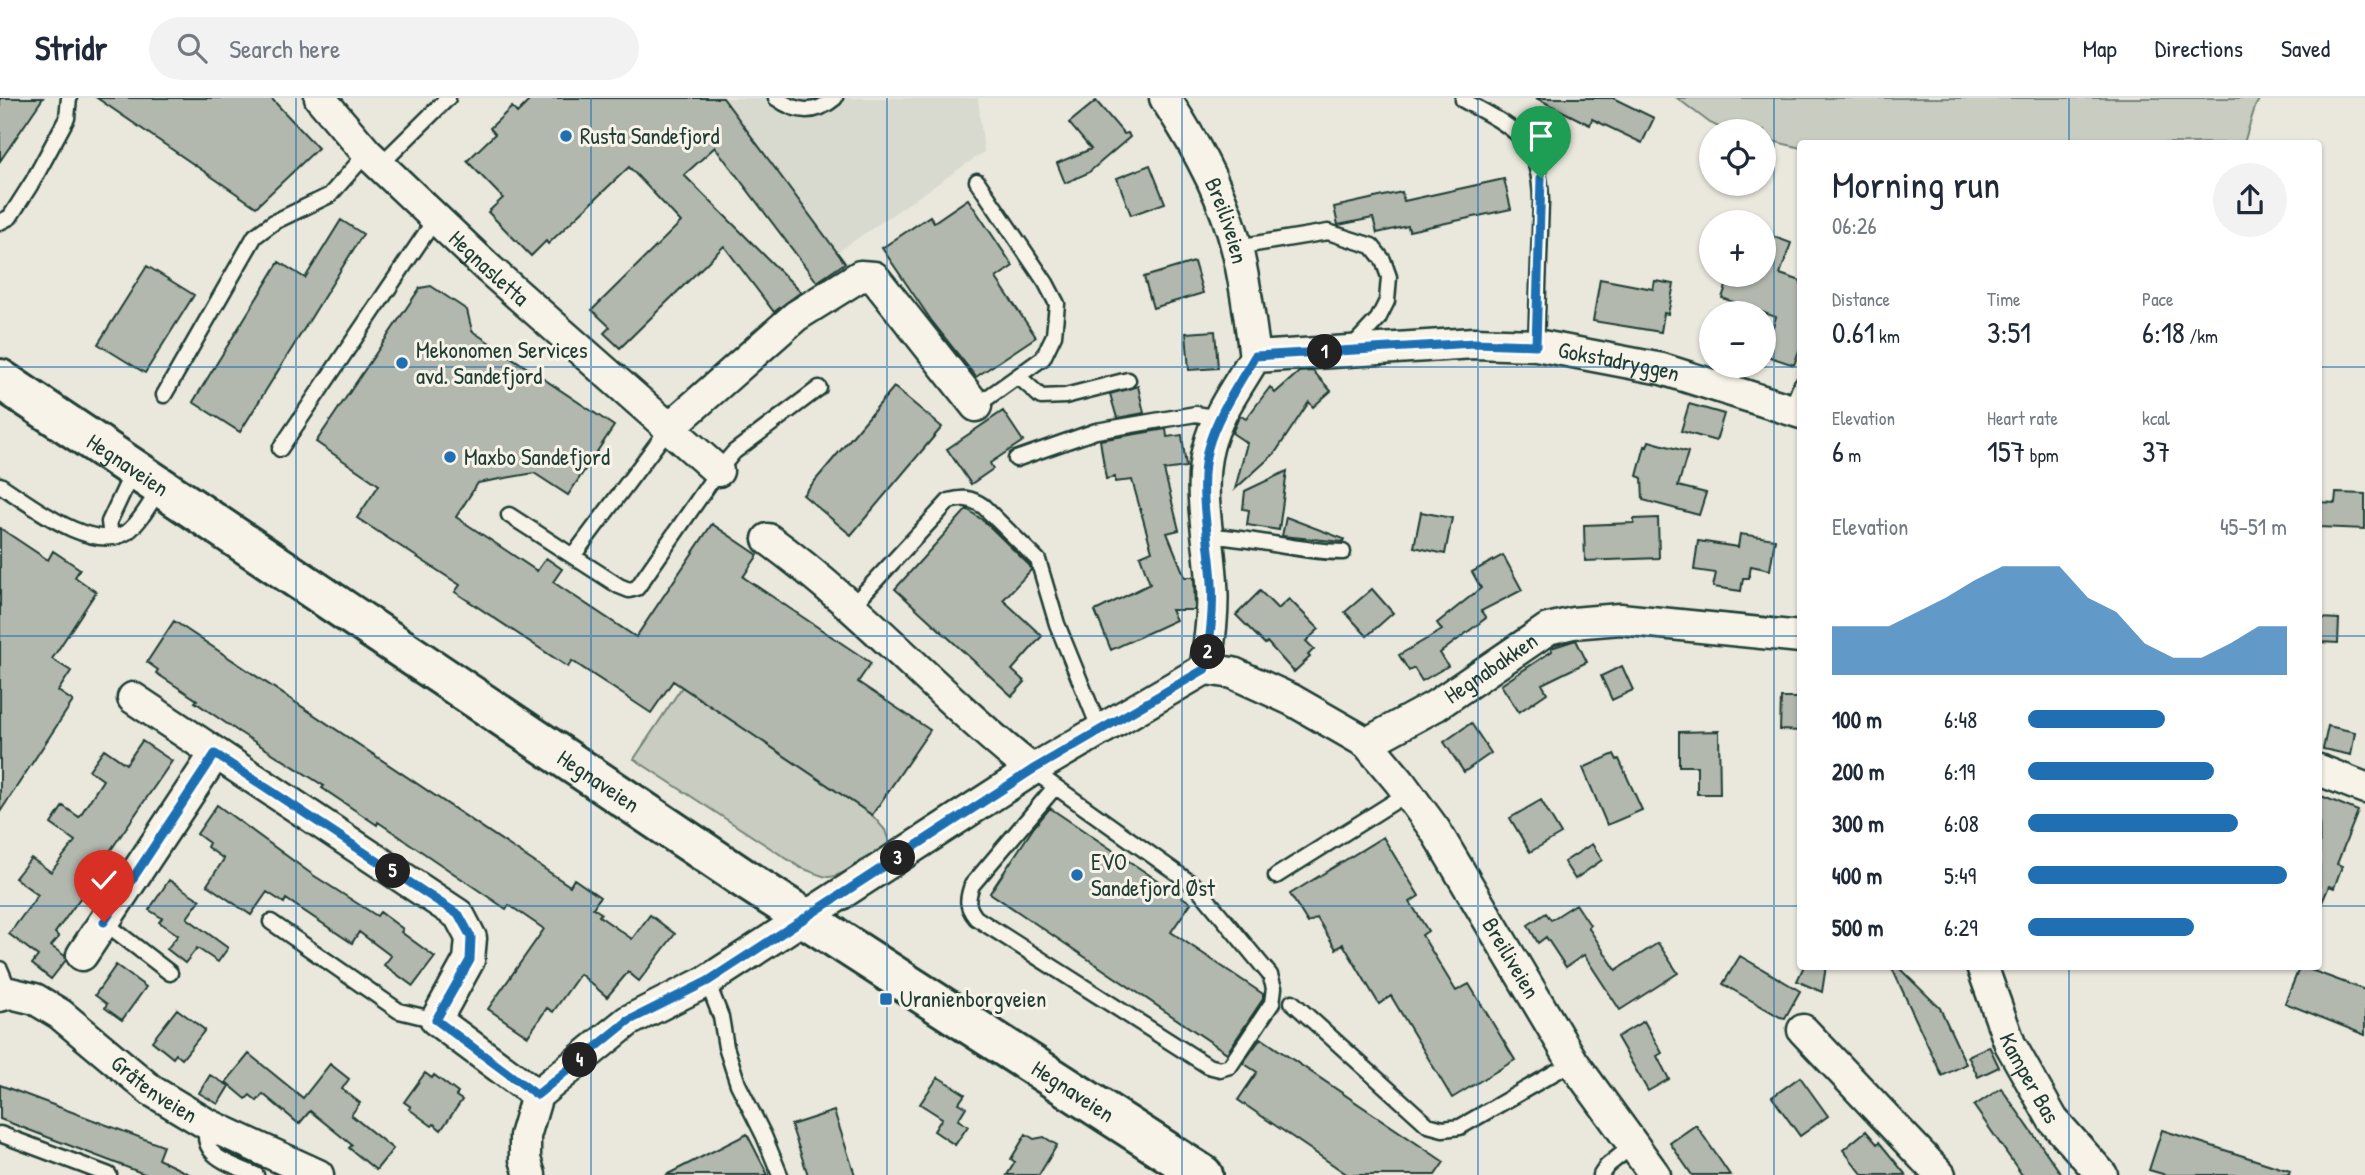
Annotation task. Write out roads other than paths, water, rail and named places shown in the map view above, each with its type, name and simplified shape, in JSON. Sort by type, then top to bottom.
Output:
[{"type":"main road","name":"Hegnaveien","points":[[0,379],[804,918],[1203,1175]]},
{"type":"street","name":"Hegnasletta","points":[[320,98],[373,159],[489,269],[718,471]]},
{"type":"street","name":"Breiliveien","points":[[1165,98],[1195,143],[1237,247],[1249,306],[1255,356]]},
{"type":"street","points":[[668,429],[796,316],[860,276],[874,278],[976,406]]},
{"type":"street","name":"Gokstadryggen","points":[[1255,356],[1474,343],[1536,345],[1662,369],[1797,402]]},
{"type":"street","points":[[1205,669],[1213,622],[1205,489],[1207,450],[1219,418],[1255,356]]},
{"type":"street","points":[[768,538],[852,606],[985,733],[1044,778]]},
{"type":"street","name":"Hegnabakken","points":[[1367,743],[1434,706],[1548,629],[1560,626],[1620,619],[1797,637]]},
{"type":"street","points":[[530,1175],[525,1159],[525,1136],[537,1095],[628,1021],[708,981],[804,918],[1044,778],[1100,730],[1205,669],[1233,673],[1292,700],[1367,743]]},
{"type":"street","points":[[133,698],[459,915],[471,937],[470,960],[436,1020],[537,1095]]},
{"type":"street","name":"Breiliveien","points":[[1367,743],[1435,830],[1573,1062],[1655,1175]]},
{"type":"street","points":[[82,955],[215,754]]},
{"type":"street","points":[[2322,771],[2365,788]]},
{"type":"street","name":"Kamper Bas","points":[[1983,970],[2010,1044],[2053,1120],[2102,1175]]},
{"type":"street","name":"Gråtenveien","points":[[3,986],[35,999],[60,1014],[152,1091],[207,1124],[318,1175]]},
{"type":"street","points":[[1803,1030],[1940,1175]]},
{"type":"lane","points":[[0,222],[10,217],[33,181],[66,118],[69,98]]},
{"type":"lane","points":[[164,395],[255,236],[274,222],[330,195],[448,98]]},
{"type":"lane","points":[[776,98],[799,111],[812,112],[835,98]]},
{"type":"lane","points":[[1463,100],[1518,133],[1536,160],[1541,178],[1541,201],[1536,345]]},
{"type":"lane","points":[[976,406],[1043,358],[1054,335],[1056,304],[1046,283],[977,181]]},
{"type":"lane","points":[[280,449],[436,218]]},
{"type":"lane","points":[[1237,247],[1328,232],[1372,246],[1383,260],[1388,277],[1387,300],[1378,319],[1349,350]]},
{"type":"lane","points":[[1018,376],[1041,397],[1065,396],[1128,380]]},
{"type":"lane","points":[[509,515],[619,586],[629,590],[637,588],[734,452],[818,388]]},
{"type":"lane","points":[[1016,459],[1096,432],[1196,414],[1219,418]]},
{"type":"lane","points":[[572,556],[668,429]]},
{"type":"lane","points":[[111,537],[109,522],[147,479]]},
{"type":"lane","points":[[0,485],[62,524],[85,534],[111,537],[127,532],[146,511],[147,479]]},
{"type":"lane","points":[[852,606],[949,501],[961,497],[972,499],[983,506],[1038,560],[1057,624],[1100,730]]},
{"type":"lane","points":[[1208,536],[1313,552],[1343,552]]},
{"type":"lane","points":[[1044,778],[1199,888],[1270,975],[1274,988],[1272,1003],[1230,1066],[1220,1069],[1208,1066],[976,918],[970,911],[967,899],[972,885],[1044,778]]},
{"type":"lane","points":[[1276,876],[1408,793]]},
{"type":"lane","points":[[104,922],[170,973]]},
{"type":"lane","points":[[271,922],[399,1011],[436,1020]]},
{"type":"lane","points":[[708,981],[721,1017],[726,1047],[738,1084],[780,1175]]},
{"type":"lane","points":[[1292,1002],[1428,1125],[1443,1129],[1460,1127],[1573,1062]]},
{"type":"lane","points":[[207,1124],[204,1137],[208,1150],[256,1175]]},
{"type":"lane","points":[[0,1133],[109,1175]]},
{"type":"lane","points":[[1601,1175],[1606,1166],[1633,1145]]},
{"type":"place","name":"Rusta Sandefjord","points":[[566,136]]},
{"type":"place","name":"Mekonomen Services avd. Sandefjord","points":[[402,363]]},
{"type":"place","name":"Maxbo Sandefjord","points":[[450,457]]},
{"type":"place","name":"EVO Sandefjord Øst","points":[[1077,875]]},
{"type":"place","name":"Uranienborgveien","points":[[886,999]]}]
